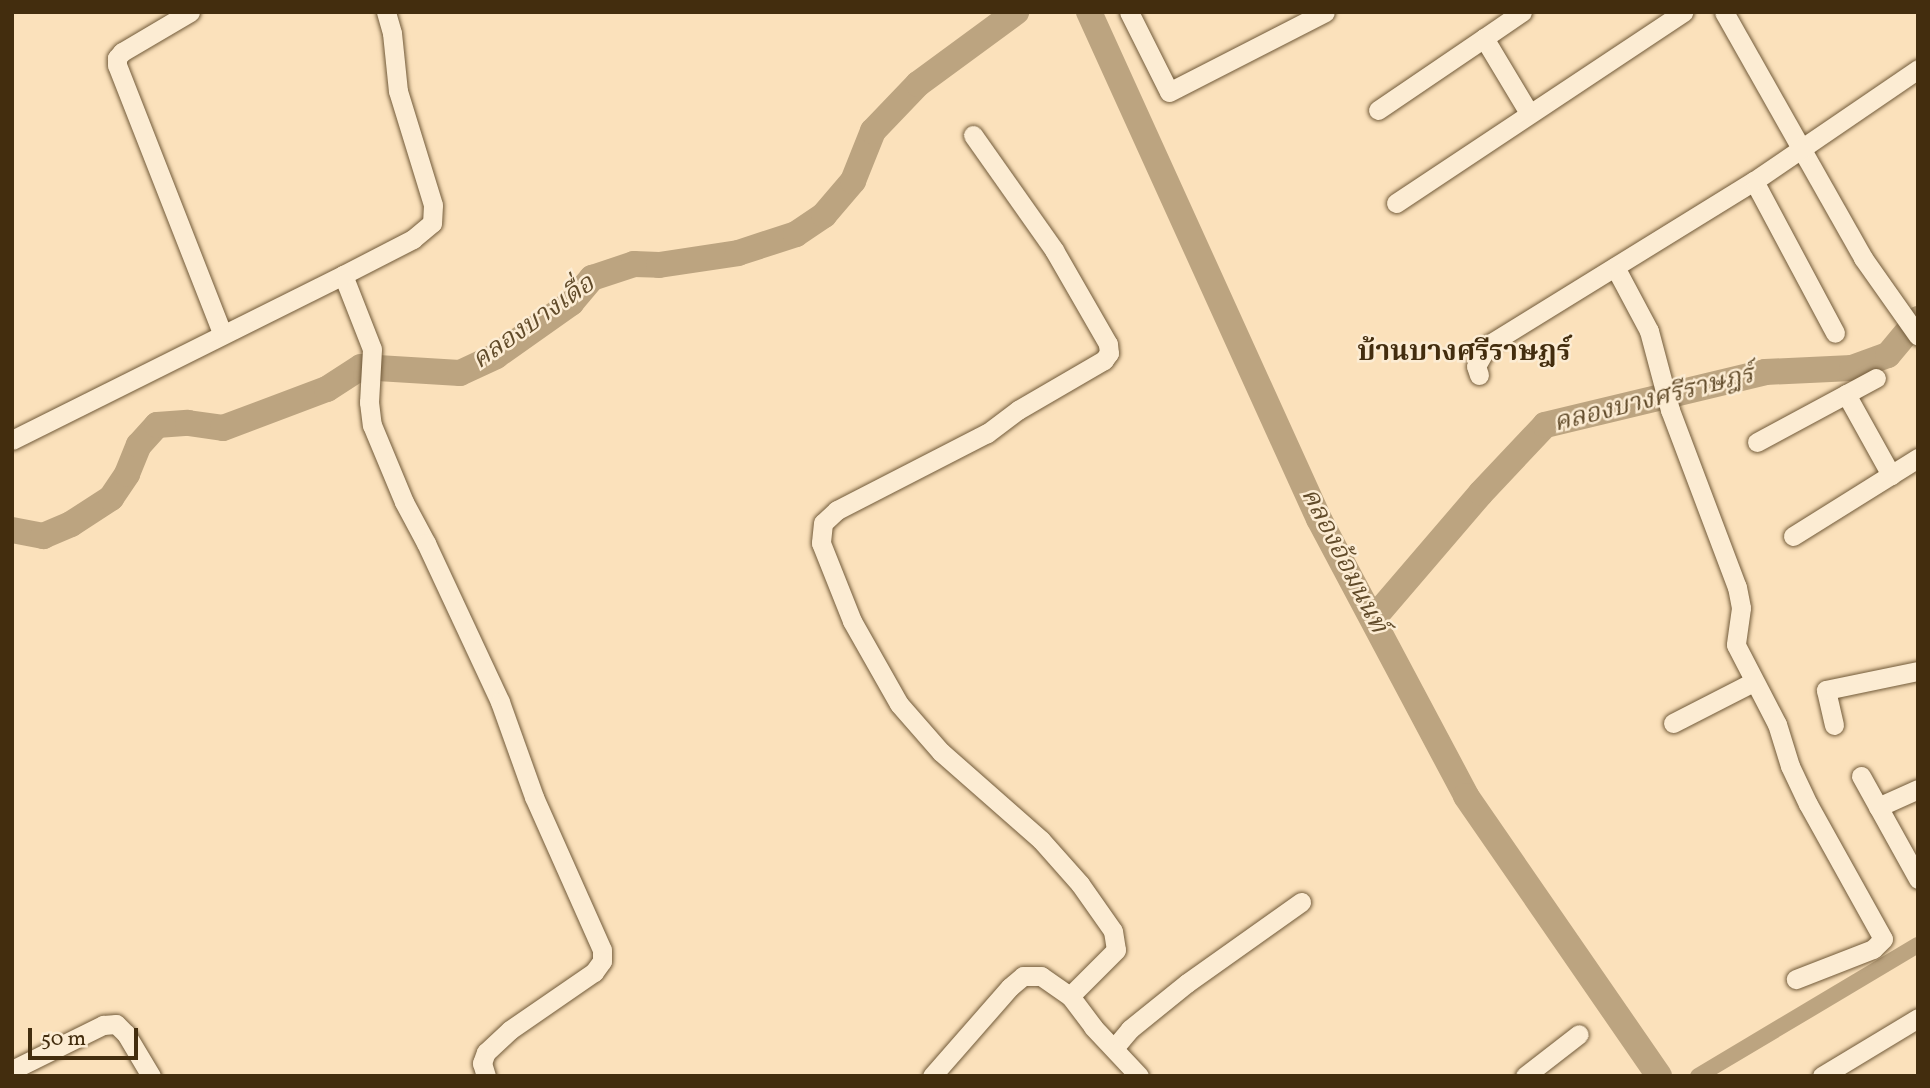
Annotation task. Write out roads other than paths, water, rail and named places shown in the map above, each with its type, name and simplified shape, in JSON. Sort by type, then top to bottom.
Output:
[{"type":"street","points":[[190,12],[122,52],[117,58],[117,65],[222,333]]},
{"type":"street","points":[[12,440],[413,239],[432,223],[433,205],[398,91],[386,12]]},
{"type":"street","points":[[1129,12],[1168,92],[1325,12]]},
{"type":"street","points":[[1378,110],[1522,12]]},
{"type":"street","points":[[1396,203],[1683,12]]},
{"type":"street","points":[[1724,12],[1863,258],[1918,336]]},
{"type":"street","points":[[1484,38],[1529,113]]},
{"type":"street","points":[[1479,375],[1476,366],[1488,345],[1754,181],[1918,69]]},
{"type":"street","points":[[973,135],[1054,250],[1108,344],[1109,353],[1104,360],[1018,410],[987,433],[837,510],[823,523],[821,544],[848,611],[899,705],[941,752],[1041,840],[1080,884],[1112,931],[1116,950],[1070,996]]},
{"type":"street","points":[[1754,181],[1835,333]]},
{"type":"street","points":[[1615,267],[1649,331],[1670,410],[1737,587],[1741,608],[1737,645],[1753,682],[1777,724],[1790,766],[1808,804],[1883,939],[1873,949],[1796,979]]},
{"type":"street","points":[[343,275],[372,349],[372,425],[404,502],[500,702],[534,797],[602,950],[602,961],[594,972],[510,1030],[486,1052],[482,1063],[486,1076]]},
{"type":"street","points":[[1758,442],[1876,378]]},
{"type":"street","points":[[1846,394],[1891,475]]},
{"type":"street","points":[[1793,536],[1918,458]]},
{"type":"street","points":[[1834,725],[1826,690],[1918,671]]},
{"type":"street","points":[[1673,723],[1753,682]]},
{"type":"street","points":[[1861,776],[1878,807],[1912,851],[1918,879]]},
{"type":"street","points":[[1878,807],[1918,789]]},
{"type":"street","points":[[1115,1047],[1130,1029],[1187,983],[1301,902]]},
{"type":"street","points":[[932,1076],[1010,987],[1023,976],[1041,976],[1070,996],[1093,1027],[1115,1047],[1139,1076]]},
{"type":"street","points":[[1822,1076],[1918,1018]]},
{"type":"street","points":[[12,1070],[103,1025],[116,1024],[126,1034],[152,1076]]},
{"type":"street","points":[[1525,1076],[1579,1034]]},
{"type":"waterway","name":"คลองบางเดื่อ","points":[[12,530],[43,536],[71,524],[111,498],[127,474],[139,445],[157,425],[188,423],[223,428],[327,389],[361,367],[460,373],[496,356],[571,303],[592,278],[634,264],[659,265],[738,253],[796,234],[824,215],[853,181],[873,131],[918,84],[1016,12]]},
{"type":"waterway","name":"คลองอ้อมนนท์","points":[[1089,12],[1319,519],[1466,796],[1659,1076]]},
{"type":"waterway","name":"คลองบางศรีราษฎร์","points":[[1373,619],[1481,493],[1545,425],[1765,372],[1852,368],[1888,355],[1918,319]]},
{"type":"waterway","points":[[1698,1076],[1918,945]]},
{"type":"district","name":"บ้านบางศรีราษฎร์","points":[[1464,353]]}]
